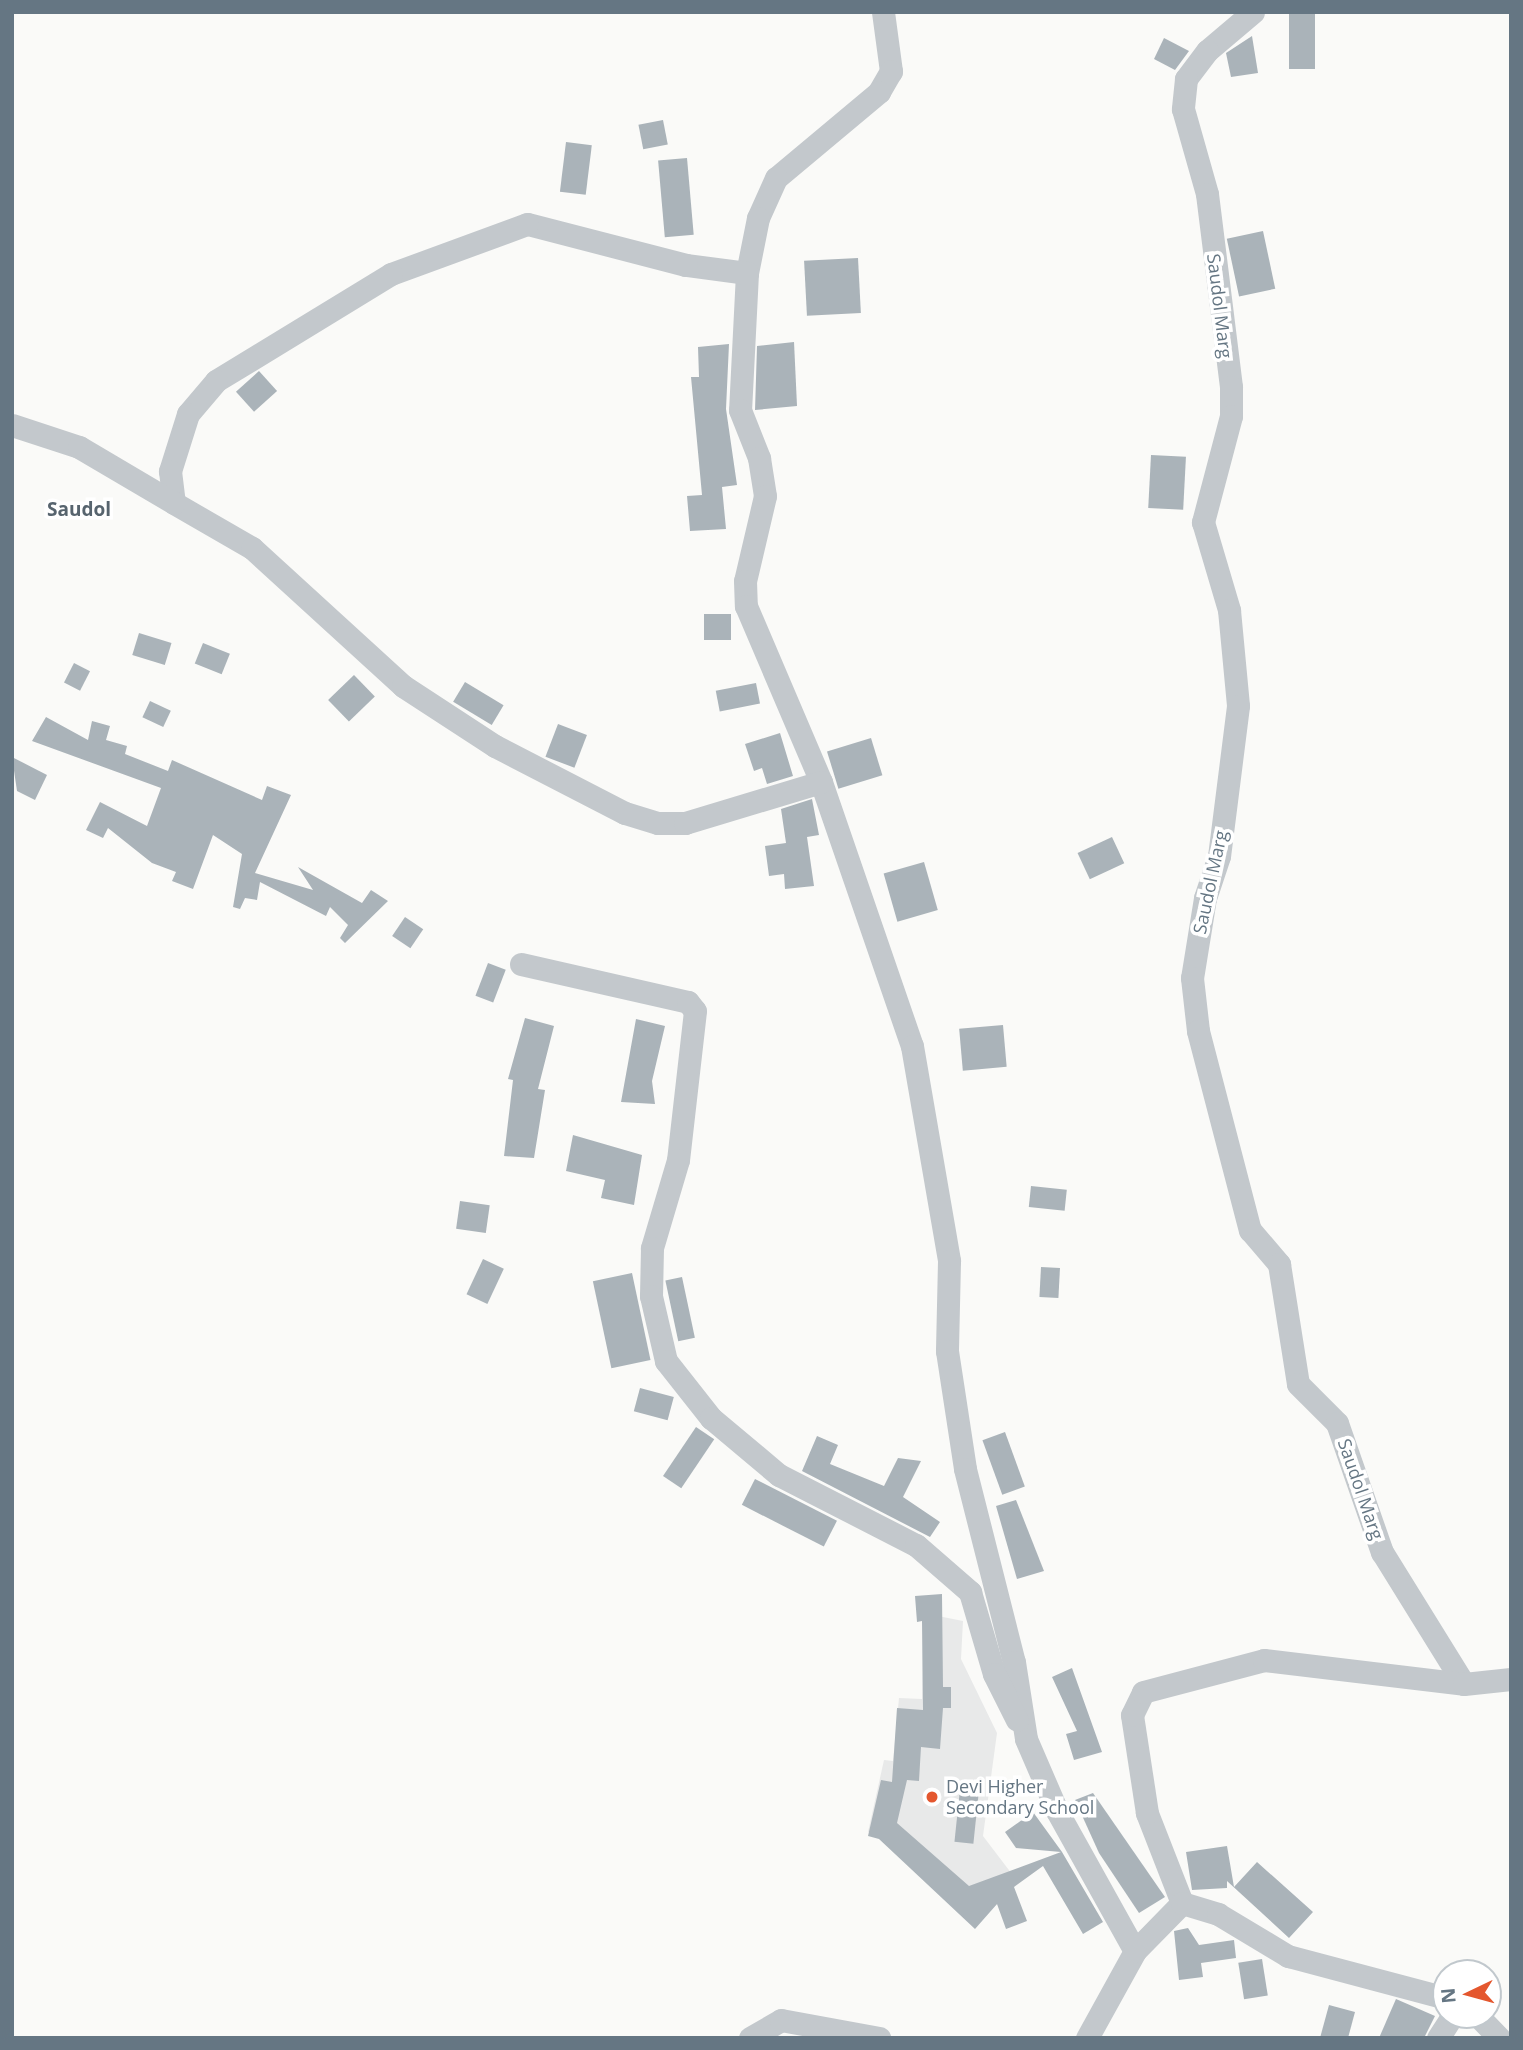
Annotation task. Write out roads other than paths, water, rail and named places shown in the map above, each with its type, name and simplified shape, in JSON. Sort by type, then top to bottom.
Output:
[{"type":"street","points":[[883,12],[891,71],[879,92],[776,178],[758,218],[747,273],[740,410],[760,457],[765,496],[745,581],[746,606],[821,782],[912,1046],[949,1261],[947,1351],[965,1469],[1014,1662],[1026,1739]]},
{"type":"street","name":"Saudol Marg","points":[[1254,12],[1207,51],[1186,79],[1183,108],[1207,194],[1231,387],[1231,416],[1203,522],[1229,610],[1238,706],[1219,856],[1205,898],[1192,978],[1198,1031],[1250,1230],[1279,1264],[1298,1384],[1337,1423],[1382,1552],[1464,1684]]},
{"type":"street","points":[[174,503],[170,471],[188,414],[216,381],[391,274],[527,224],[687,265],[747,273]]},
{"type":"street","points":[[12,425],[79,447],[253,548],[403,686],[495,746],[625,813],[658,823],[685,823],[821,782]]},
{"type":"street","points":[[521,964],[688,1002],[695,1011],[678,1160],[652,1248],[651,1296],[666,1361],[711,1418],[779,1475],[916,1545],[970,1592],[994,1674],[1058,1811],[1135,1951]]},
{"type":"street","points":[[1182,1903],[1147,1813],[1132,1715],[1143,1692],[1264,1660],[1464,1684],[1511,1679]]},
{"type":"street","points":[[1087,2038],[1135,1951],[1182,1903]]},
{"type":"street","points":[[1182,1903],[1217,1914],[1288,1956],[1432,1994]]},
{"type":"street","points":[[750,2038],[781,2020],[879,2038]]},
{"type":"place","name":"Devi Higher Secondary School","points":[[932,1797]]},
{"type":"district","name":"Saudol","points":[[79,510]]}]
